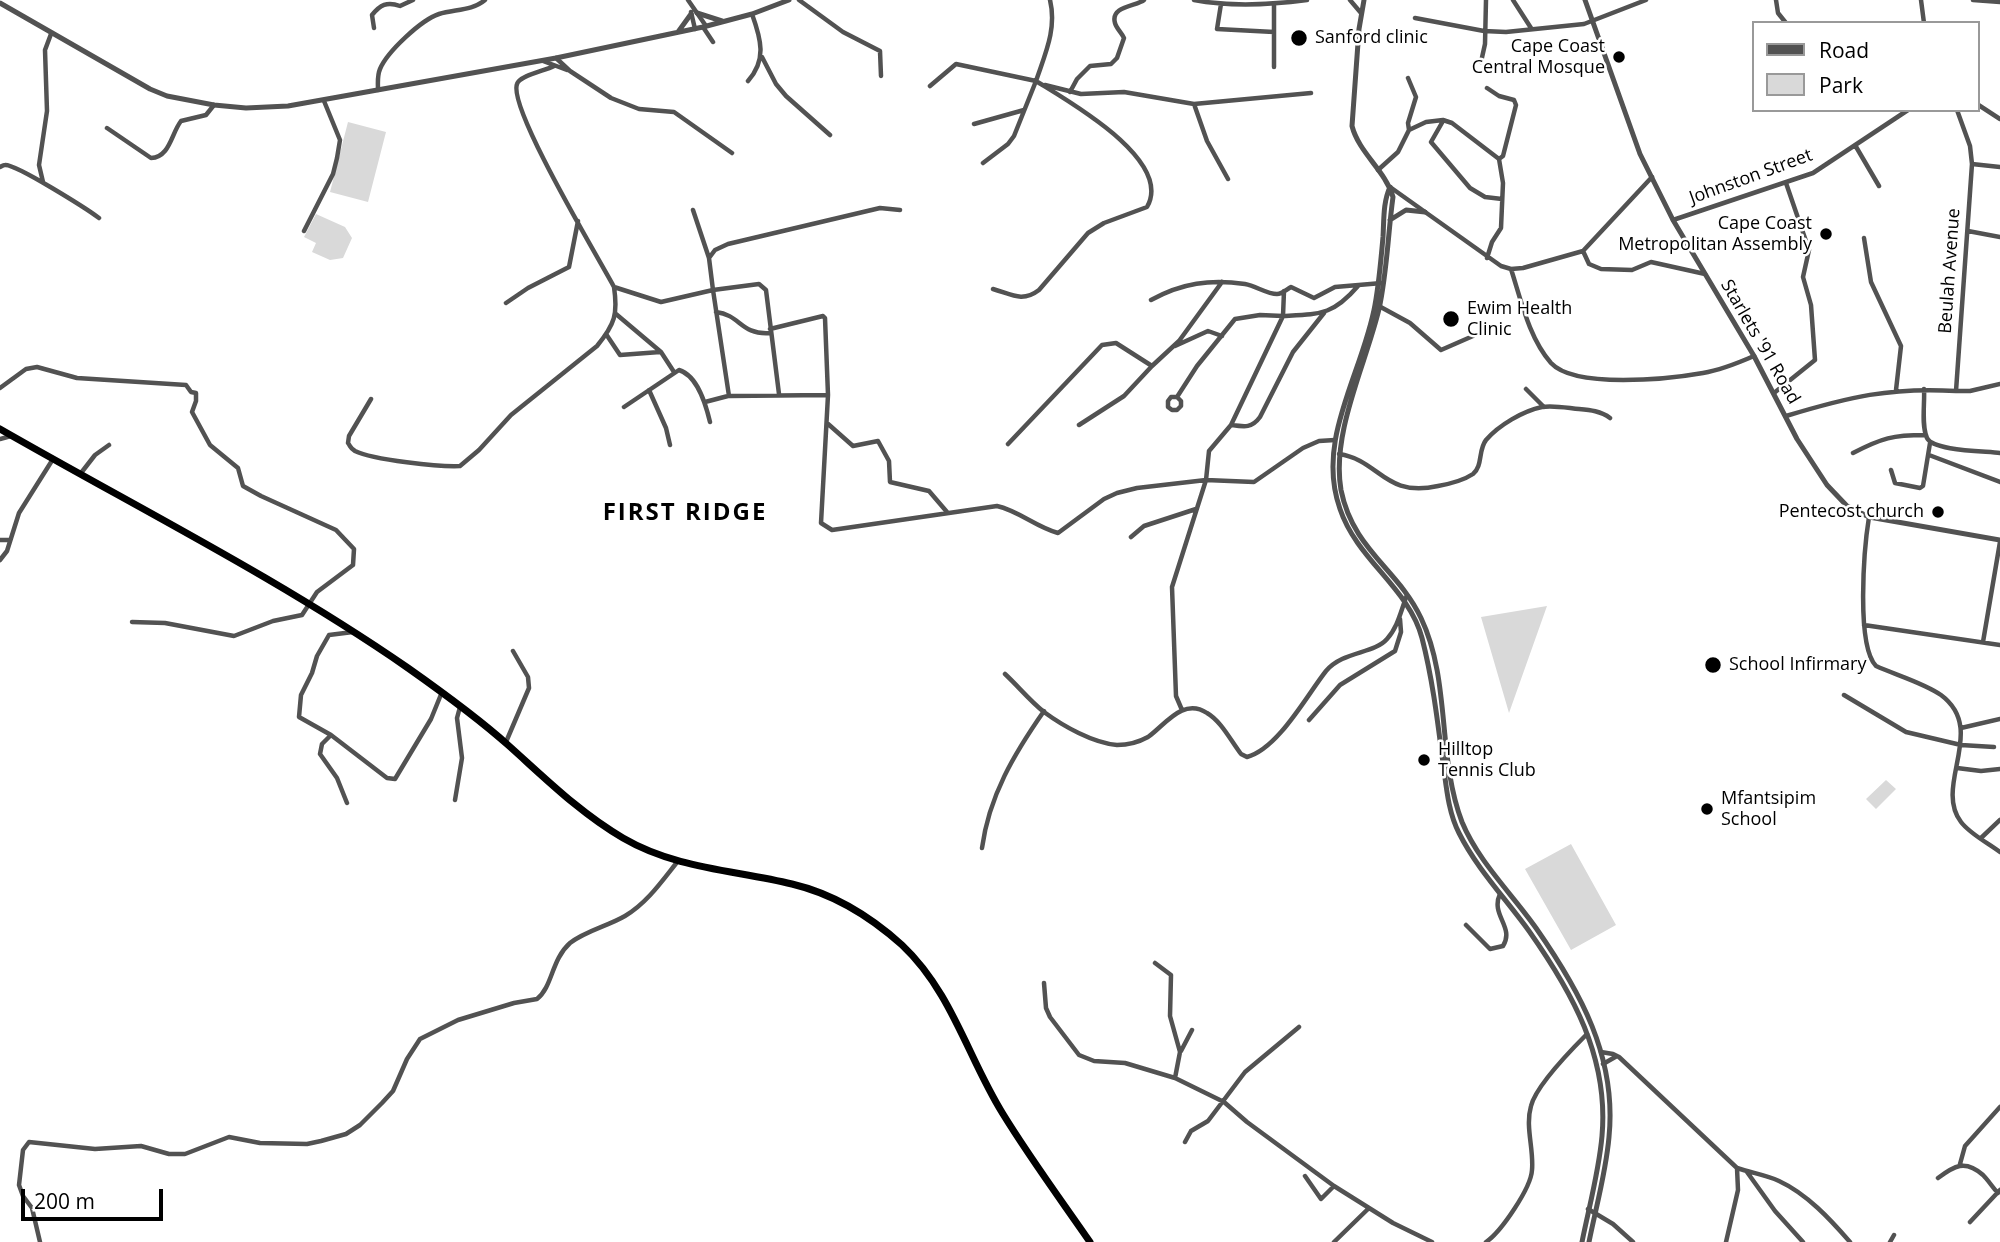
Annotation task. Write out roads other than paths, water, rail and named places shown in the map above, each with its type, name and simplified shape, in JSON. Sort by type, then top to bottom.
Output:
[{"type":"highway","points":[[0,429],[310,604],[354,632],[442,692],[506,743],[574,804],[636,845],[678,862],[795,885],[827,896],[866,916],[905,948],[928,975],[949,1006],[1002,1113],[1090,1242]]},
{"type":"street","points":[[374,28],[372,15],[379,6],[392,3],[400,6],[413,0]]},
{"type":"street","points":[[378,90],[378,76],[385,59],[422,23],[435,15],[470,8],[485,0]]},
{"type":"street","points":[[688,0],[713,42]]},
{"type":"street","points":[[0,3],[51,34],[167,96],[246,108],[269,108],[324,101],[556,58],[704,27],[752,14],[789,0]]},
{"type":"street","points":[[799,0],[843,32],[880,51],[881,76]]},
{"type":"street","points":[[983,163],[1008,144],[1025,110],[1052,34],[1054,15],[1050,0]]},
{"type":"street","points":[[1070,92],[1084,70],[1090,66],[1111,64],[1117,58],[1124,38],[1115,25],[1116,16],[1124,6],[1140,4],[1144,0]]},
{"type":"street","points":[[1194,0],[1221,4],[1275,4],[1307,0]]},
{"type":"street","points":[[1350,0],[1361,13]]},
{"type":"street","points":[[1363,0],[1352,125],[1358,140],[1390,187],[1393,197],[1377,305],[1343,429],[1339,454],[1342,490],[1354,527],[1369,551],[1419,614],[1428,637],[1437,675],[1454,795],[1463,823],[1474,845],[1567,974],[1601,1052],[1600,1065]]},
{"type":"street","points":[[1481,62],[1485,44],[1486,0]]},
{"type":"street","points":[[1513,0],[1531,28]]},
{"type":"street","name":"Starlets '91 Road","points":[[1585,0],[1640,154],[1673,220],[1754,356],[1813,466],[1827,485],[1847,506],[1868,517],[2000,541]]},
{"type":"street","points":[[1415,18],[1484,31],[1506,32],[1574,26],[1646,0]]},
{"type":"street","points":[[1776,0],[1778,13],[1784,21]]},
{"type":"street","points":[[1921,0],[1924,21]]},
{"type":"street","points":[[1973,0],[2000,2]]},
{"type":"street","points":[[1221,4],[1217,29],[1274,32]]},
{"type":"street","points":[[1274,67],[1275,4]]},
{"type":"street","points":[[693,12],[722,21]]},
{"type":"street","points":[[693,12],[695,29]]},
{"type":"street","points":[[678,32],[693,12]]},
{"type":"street","points":[[752,14],[762,57],[776,84],[830,135]]},
{"type":"street","points":[[43,182],[39,165],[46,120],[45,50],[51,34]]},
{"type":"street","points":[[748,81],[762,57]]},
{"type":"street","points":[[556,58],[570,71],[611,97],[639,109],[674,112],[732,153]]},
{"type":"street","points":[[542,60],[570,71]]},
{"type":"street","points":[[930,86],[956,64],[1036,81],[1122,139],[1147,175],[1152,189],[1152,198],[1147,207],[1104,223],[1088,233],[1031,296],[1017,298],[993,289]]},
{"type":"street","points":[[371,399],[349,436],[348,443],[356,452],[387,459],[460,466],[479,450],[511,415],[597,346],[606,334],[616,314],[614,287],[523,117],[516,90],[519,79],[544,72],[554,66]]},
{"type":"street","points":[[1378,170],[1398,152],[1409,130],[1408,124],[1416,97],[1408,78]]},
{"type":"street","points":[[1042,85],[1070,92],[1142,94],[1195,104],[1311,93]]},
{"type":"street","points":[[1487,88],[1499,96],[1514,100],[1516,105],[1503,156],[1499,159]]},
{"type":"street","points":[[304,231],[333,174],[340,140],[324,101]]},
{"type":"street","points":[[107,128],[151,158],[159,157],[165,153],[179,123],[206,115],[215,104]]},
{"type":"street","points":[[1195,104],[1207,141],[1228,179]]},
{"type":"street","points":[[1979,105],[2000,119]]},
{"type":"street","points":[[974,124],[1025,110]]},
{"type":"street","name":"Johnston Street","points":[[1673,220],[1813,173],[1905,112]]},
{"type":"street","name":"Beulah Avenue","points":[[1956,391],[1972,164],[1970,146],[1958,112]]},
{"type":"street","points":[[1409,130],[1426,122],[1443,120],[1452,123],[1499,159],[1503,183],[1501,228],[1492,242],[1487,258]]},
{"type":"street","points":[[1443,120],[1431,142],[1470,188],[1485,197],[1502,199]]},
{"type":"street","points":[[1855,145],[1879,186]]},
{"type":"street","points":[[1972,164],[2000,167]]},
{"type":"street","points":[[0,167],[9,165],[43,182],[99,218]]},
{"type":"street","points":[[1390,187],[1487,258],[1511,269],[1583,251],[1653,177]]},
{"type":"street","points":[[1774,393],[1815,360],[1816,351],[1811,305],[1803,277],[1810,250],[1786,183]]},
{"type":"street","points":[[1380,283],[1386,197],[1390,187]]},
{"type":"street","points":[[709,258],[715,250],[728,244],[880,208],[900,209]]},
{"type":"street","points":[[693,210],[709,258],[729,396]]},
{"type":"street","points":[[1390,220],[1406,210],[1425,212]]},
{"type":"street","points":[[506,303],[528,288],[569,267],[578,220]]},
{"type":"street","points":[[1968,231],[2000,237]]},
{"type":"street","points":[[1864,238],[1871,282],[1901,346],[1896,390]]},
{"type":"street","points":[[1583,251],[1589,264],[1601,269],[1632,270],[1651,262],[1705,274]]},
{"type":"street","points":[[1511,269],[1537,341],[1551,363],[1572,376],[1645,379],[1688,375],[1721,368],[1754,356]]},
{"type":"street","points":[[1150,300],[1171,289],[1191,284],[1222,282],[1250,285],[1274,294],[1291,287],[1314,298],[1335,287],[1380,283]]},
{"type":"street","points":[[1079,425],[1124,396],[1173,347],[1222,282]]},
{"type":"street","points":[[614,287],[661,302],[713,290],[759,284],[763,286],[766,290],[779,394]]},
{"type":"street","points":[[1177,397],[1197,366],[1239,317],[1325,312],[1341,304],[1359,286]]},
{"type":"street","points":[[1182,710],[1176,696],[1172,587],[1206,480],[1209,451],[1231,425],[1283,316],[1284,291]]},
{"type":"street","points":[[1377,305],[1410,323],[1441,350],[1473,336]]},
{"type":"street","points":[[1377,305],[1335,440],[1333,473],[1337,499],[1343,518],[1364,554],[1406,598],[1418,626],[1425,650],[1448,797],[1455,825],[1468,848],[1530,931],[1583,1010],[1608,1095],[1609,1138],[1582,1242]]},
{"type":"street","points":[[716,312],[726,313],[755,334],[823,316],[825,318],[828,395],[821,523],[838,530],[997,506],[1007,508],[1049,531],[1058,533],[1104,499],[1117,493],[1206,480],[1254,482],[1303,448],[1319,440],[1335,440]]},
{"type":"street","points":[[1231,425],[1247,428],[1261,417],[1293,352],[1325,312]]},
{"type":"street","points":[[616,314],[661,352],[674,372]]},
{"type":"street","points":[[1173,347],[1202,332],[1214,332],[1222,336]]},
{"type":"street","points":[[606,334],[622,356],[661,352]]},
{"type":"street","points":[[1008,444],[1102,345],[1116,343],[1152,366]]},
{"type":"street","points":[[0,388],[26,369],[37,367],[77,378],[186,385],[191,392],[196,393],[192,412],[199,427],[214,450],[237,468],[243,486],[329,525],[351,543],[355,554],[353,565],[317,592],[299,617],[273,621],[234,636],[165,623],[132,622]]},
{"type":"street","points":[[624,407],[679,370],[686,372],[705,402],[710,422]]},
{"type":"street","points":[[1786,416],[1834,401],[1896,390],[1956,391],[1982,389],[2000,384]]},
{"type":"street","points":[[1526,389],[1544,407]]},
{"type":"street","points":[[1924,389],[1925,435],[1930,443],[1942,447],[2000,453]]},
{"type":"street","points":[[649,390],[670,445]]},
{"type":"street","points":[[705,402],[729,396],[828,395]]},
{"type":"street","points":[[1339,454],[1350,455],[1400,487],[1414,490],[1436,487],[1474,473],[1478,468],[1480,449],[1494,433],[1519,416],[1544,407],[1590,410],[1610,418]]},
{"type":"street","points":[[826,423],[853,446],[878,441],[889,461],[890,482],[929,491],[948,513]]},
{"type":"street","points":[[0,439],[12,435]]},
{"type":"street","points":[[1853,453],[1896,435],[1925,435]]},
{"type":"street","points":[[1891,470],[1895,483],[1920,488],[1923,486],[1930,443]]},
{"type":"street","points":[[80,474],[92,459],[110,445]]},
{"type":"street","points":[[1928,454],[2000,482]]},
{"type":"street","points":[[0,561],[7,551],[19,513],[53,459]]},
{"type":"street","points":[[1131,537],[1144,526],[1197,509]]},
{"type":"street","points":[[1868,517],[1865,541],[1866,649],[1871,660],[1884,670],[1941,695],[1961,720],[1961,745],[1954,790],[1955,810],[1962,823],[2000,852]]},
{"type":"street","points":[[0,540],[9,540]]},
{"type":"street","points":[[1983,642],[2000,541]]},
{"type":"street","points":[[1992,587],[2000,590]]},
{"type":"street","points":[[1005,674],[1044,712],[1103,743],[1119,745],[1136,742],[1148,736],[1173,715],[1182,710],[1196,708],[1205,711],[1241,754],[1247,757],[1255,755],[1297,713],[1328,669],[1356,652],[1384,643],[1391,636],[1406,598]]},
{"type":"street","points":[[1309,720],[1340,685],[1395,651],[1401,632],[1399,618]]},
{"type":"street","points":[[1864,625],[2000,645]]},
{"type":"street","points":[[354,632],[329,635],[301,695],[299,717],[331,734],[392,780],[431,719],[442,692]]},
{"type":"street","points":[[506,743],[530,688],[528,677],[513,651]]},
{"type":"street","points":[[1844,695],[1906,732],[1961,745],[1994,747]]},
{"type":"street","points":[[455,800],[462,758],[457,718],[460,706]]},
{"type":"street","points":[[982,848],[986,819],[995,794],[1024,739],[1044,712]]},
{"type":"street","points":[[1961,728],[2000,719]]},
{"type":"street","points":[[331,734],[322,744],[320,754],[337,778],[347,803]]},
{"type":"street","points":[[1957,768],[1981,771],[2000,769]]},
{"type":"street","points":[[1981,838],[2000,820]]},
{"type":"street","points":[[40,1242],[32,1208],[19,1185],[23,1150],[29,1142],[95,1149],[124,1145],[141,1146],[169,1154],[185,1154],[229,1137],[260,1143],[307,1144],[346,1134],[360,1125],[393,1091],[407,1059],[420,1039],[458,1020],[537,999],[544,990],[557,960],[568,946],[578,938],[627,915],[650,896],[678,862]]},
{"type":"street","points":[[1466,925],[1490,949],[1503,946],[1507,931],[1496,903],[1500,893]]},
{"type":"street","points":[[1155,962],[1171,975],[1170,1016],[1180,1052]]},
{"type":"street","points":[[1044,982],[1046,1008],[1050,1017],[1080,1055],[1094,1061],[1125,1063],[1175,1078],[1224,1102],[1334,1186],[1429,1241]]},
{"type":"street","points":[[1185,1142],[1191,1130],[1206,1123],[1224,1102],[1245,1072],[1299,1027]]},
{"type":"street","points":[[1175,1078],[1180,1052],[1192,1030]]},
{"type":"street","points":[[1486,1242],[1516,1206],[1532,1174],[1528,1123],[1534,1097],[1569,1052],[1588,1033]]},
{"type":"street","points":[[1601,1052],[1617,1056],[1737,1168],[1790,1187],[1814,1205],[1850,1242]]},
{"type":"street","points":[[1600,1065],[1617,1056]]},
{"type":"street","points":[[1938,1178],[1960,1164],[1965,1146],[2000,1107]]},
{"type":"street","points":[[1960,1164],[1983,1175],[1999,1191],[1970,1222]]},
{"type":"street","points":[[1726,1242],[1738,1191],[1737,1168]]},
{"type":"street","points":[[1746,1171],[1775,1211],[1803,1242]]},
{"type":"street","points":[[1305,1176],[1321,1199],[1334,1186]]},
{"type":"street","points":[[1334,1242],[1369,1208]]},
{"type":"street","points":[[1589,1242],[1592,1211]]},
{"type":"street","points":[[1592,1211],[1613,1224],[1633,1242]]},
{"type":"street","points":[[1890,1242],[1894,1235]]},
{"type":"place","name":"Sanford clinic","points":[[1299,38]]},
{"type":"place","name":"Cape Coast Central Mosque","points":[[1619,57]]},
{"type":"place","name":"Cape Coast Metropolitan Assembly","points":[[1826,234]]},
{"type":"place","name":"Ewim Health Clinic","points":[[1451,319]]},
{"type":"place","name":"Pentecost church","points":[[1938,512]]},
{"type":"place","name":"School Infirmary","points":[[1713,665]]},
{"type":"place","name":"Hilltop Tennis Club","points":[[1424,760]]},
{"type":"place","name":"Mfantsipim School","points":[[1707,809]]},
{"type":"district","name":"FIRST RIDGE","points":[[685,513]]}]
